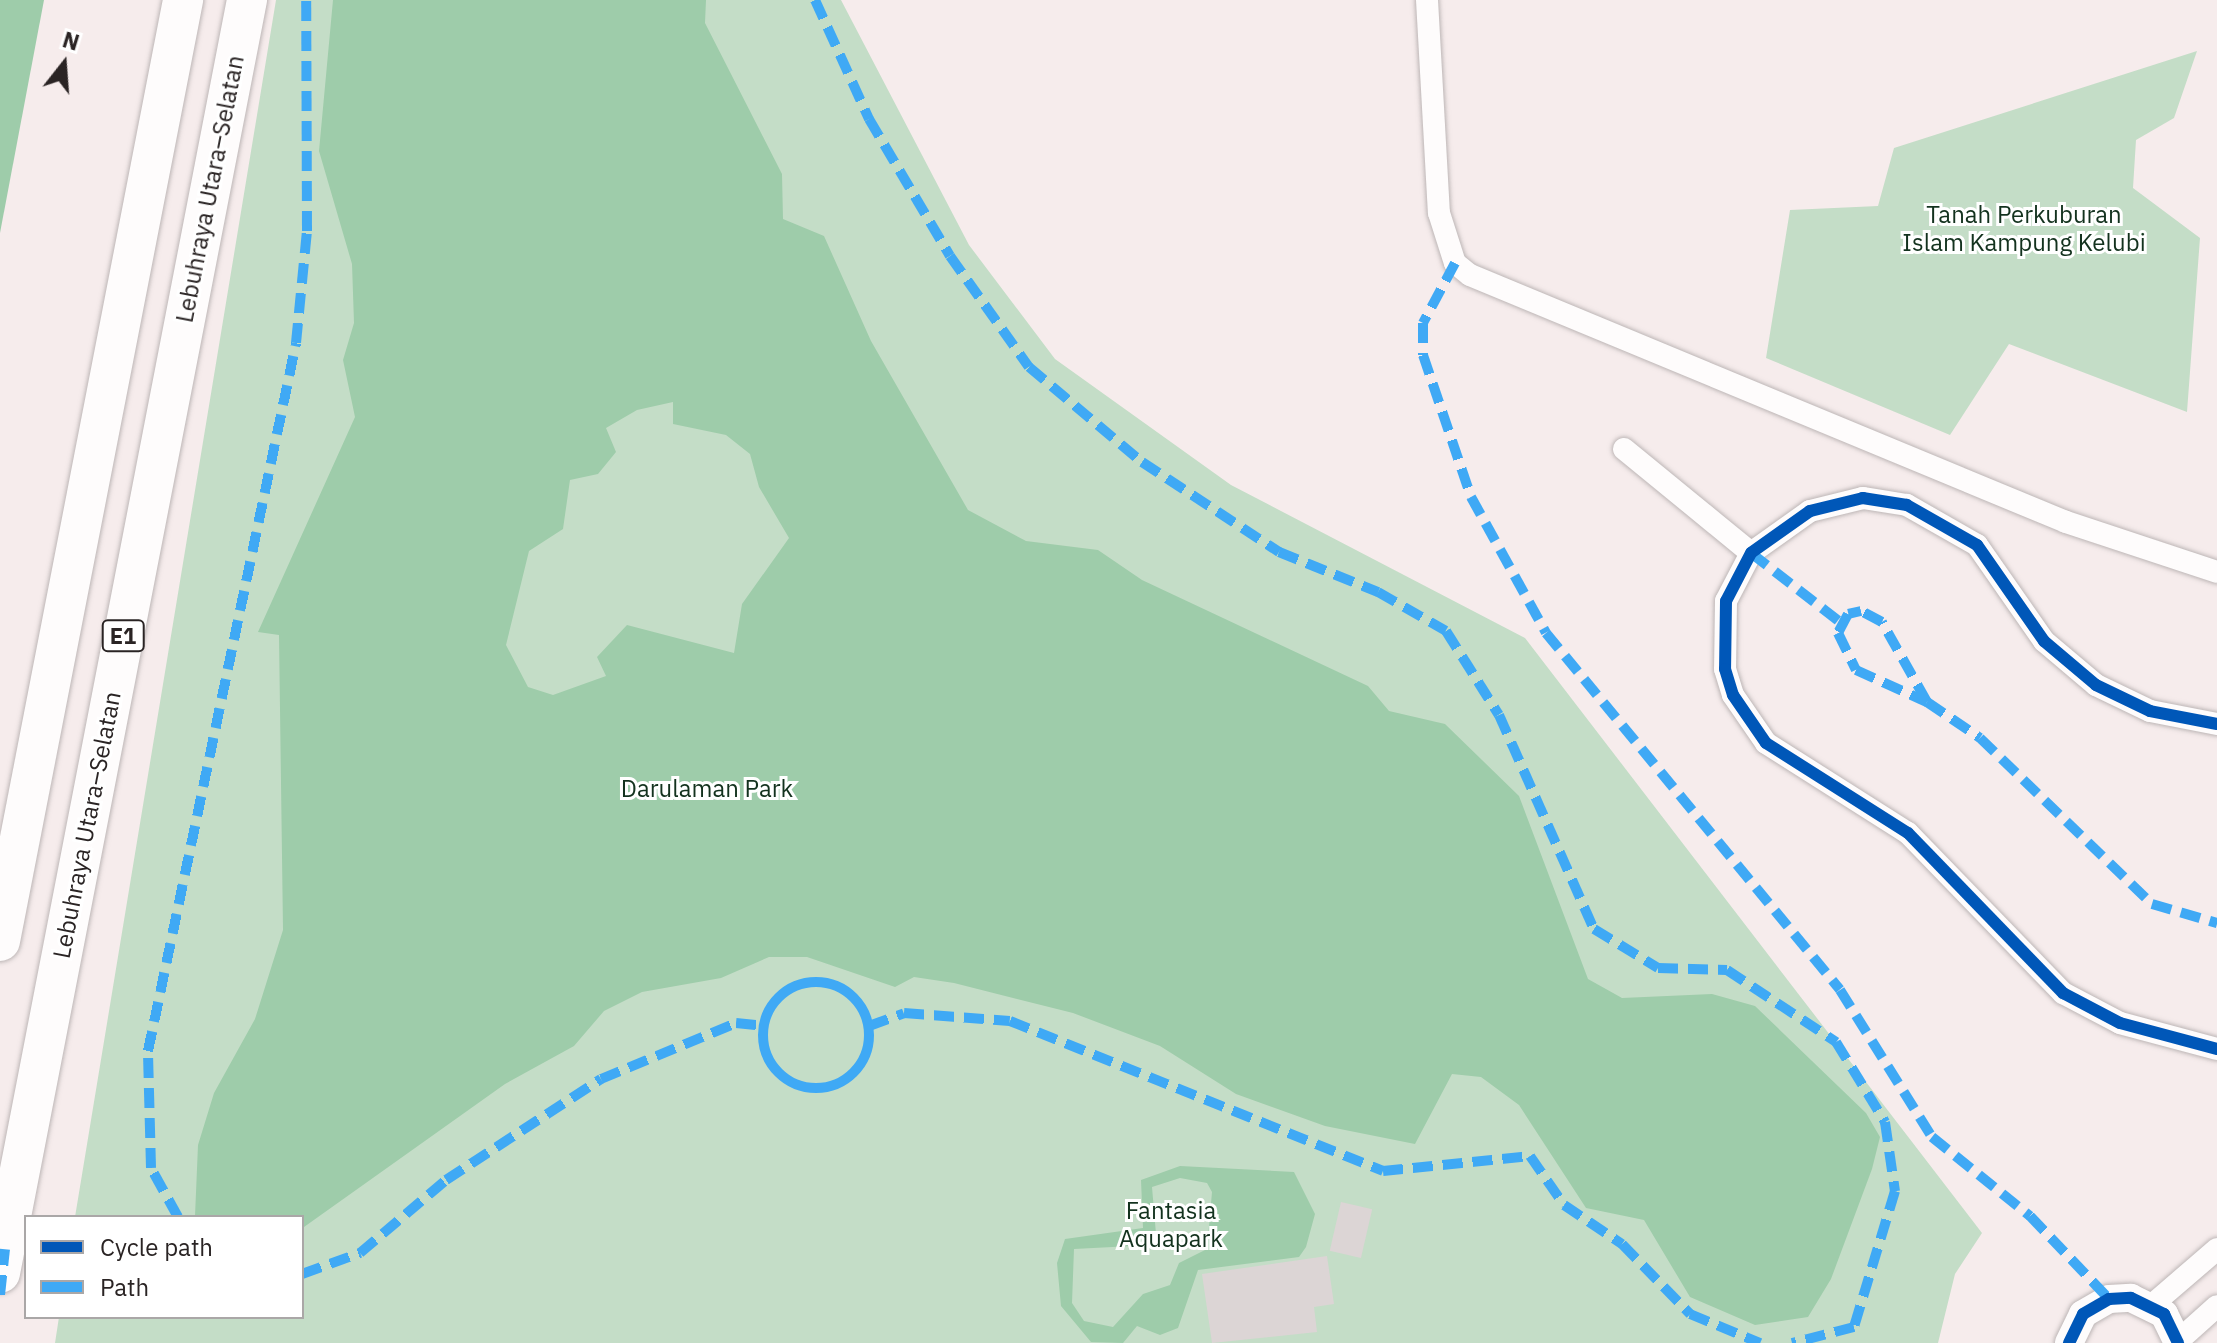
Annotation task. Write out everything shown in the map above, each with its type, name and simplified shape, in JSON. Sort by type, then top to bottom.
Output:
[{"type":"highway","points":[[0,941],[183,0]]},
{"type":"highway","name":"Lebuhraya Utara–Selatan","points":[[0,1273],[247,0]]},
{"type":"street","points":[[1427,0],[1439,213],[1455,263],[1470,275],[2066,522],[2217,572]]},
{"type":"street","points":[[1624,449],[1751,553]]},
{"type":"street","points":[[2217,724],[2150,711],[2076,671],[2044,641],[1977,545],[1933,513],[1885,500],[1834,502],[1751,553],[1726,601],[1721,635],[1733,695],[1756,732],[1783,757],[1908,833],[2063,993],[2120,1023],[2217,1049]]},
{"type":"street","points":[[2152,1305],[2217,1249]]},
{"type":"street","points":[[2068,1342],[2083,1314],[2109,1299],[2152,1305],[2178,1342],[2217,1306]]},
{"type":"green space","name":"Darulaman Park","points":[[276,0],[841,0],[969,245],[1055,359],[1231,485],[1525,638],[1982,1233],[1955,1274],[1938,1343],[55,1343],[59,1319],[304,1319],[304,1215],[75,1215]]},
{"type":"green space","name":"Tanah Perkuburan Islam Kampung Kelubi","points":[[2197,51],[2174,118],[2136,140],[2133,188],[2200,238],[2187,412],[2009,344],[1950,435],[1766,358],[1790,210],[1878,206],[1894,148]]},
{"type":"shaded area","points":[[0,0],[44,0],[0,233]]},
{"type":"shaded area","points":[[333,0],[706,0],[705,23],[782,174],[783,219],[824,236],[871,341],[968,510],[1026,541],[1098,550],[1142,580],[1368,686],[1389,711],[1445,724],[1519,796],[1588,979],[1622,998],[1712,994],[1755,1006],[1866,1113],[1880,1137],[1872,1169],[1831,1279],[1808,1317],[1755,1325],[1690,1297],[1644,1220],[1586,1208],[1519,1105],[1481,1077],[1452,1074],[1415,1144],[1325,1126],[1236,1094],[1160,1046],[1073,1013],[954,983],[914,977],[895,987],[807,957],[769,957],[721,978],[642,992],[604,1011],[574,1046],[505,1084],[304,1227],[304,1215],[195,1215],[198,1145],[214,1093],[255,1019],[283,930],[279,635],[258,632],[355,417],[343,360],[354,323],[352,264],[319,151]],"holes":[[[673,402],[673,424],[726,435],[750,454],[759,487],[789,538],[742,604],[734,653],[627,625],[597,657],[606,676],[553,695],[528,687],[506,645],[529,551],[563,529],[570,480],[598,474],[616,452],[606,428],[637,410]]]},
{"type":"shaded area","points":[[1180,1166],[1294,1172],[1315,1214],[1306,1247],[1299,1257],[1198,1270],[1178,1328],[1160,1335],[1137,1326],[1123,1343],[1091,1342],[1061,1306],[1057,1263],[1065,1239],[1143,1228],[1141,1180]],"holes":[[[1180,1178],[1207,1183],[1212,1192],[1207,1249],[1179,1263],[1170,1285],[1143,1294],[1113,1327],[1084,1321],[1072,1303],[1074,1249],[1132,1246],[1156,1234],[1152,1187]]]},
{"type":"building","points":[[1341,1202],[1372,1209],[1361,1258],[1330,1251]]},
{"type":"building","points":[[1327,1256],[1334,1304],[1314,1307],[1317,1332],[1212,1343],[1202,1274]]},
{"type":"marked path","points":[[177,1215],[151,1168],[148,1051],[296,343],[307,231],[306,0]]},
{"type":"marked path","points":[[815,0],[869,119],[950,256],[1029,367],[1142,462],[1279,552],[1378,592],[1446,631],[1499,715],[1594,929],[1658,968],[1727,970],[1836,1042],[1885,1122],[1895,1191],[1854,1327],[1792,1343]]},
{"type":"marked path","points":[[1455,263],[1423,323],[1423,355],[1471,497],[1546,633],[1840,990],[1932,1137],[2030,1216],[2109,1299]]},
{"type":"marked path","points":[[1751,553],[1840,622]]},
{"type":"marked path","points":[[1927,702],[1882,622],[1861,611],[1848,614],[1838,633],[1856,670],[1927,702],[1980,738],[2152,904],[2217,923]]},
{"type":"marked path","points":[[816,982],[836,986],[854,997],[865,1015],[869,1035],[865,1055],[854,1073],[836,1084],[816,1088],[796,1084],[778,1073],[767,1055],[763,1035],[767,1015],[778,997],[796,986],[816,982]]},
{"type":"marked path","points":[[869,1026],[904,1013],[1010,1021],[1383,1171],[1530,1156],[1564,1205],[1622,1244],[1690,1314],[1760,1343]]},
{"type":"marked path","points":[[304,1273],[360,1253],[446,1180],[601,1079],[736,1023],[763,1026]]},
{"type":"marked path","points":[[0,1295],[5,1249]]},
{"type":"cycle path","points":[[2217,724],[2150,711],[2096,685],[2044,641],[1977,545],[1907,505],[1863,498],[1810,511],[1751,553],[1726,601],[1725,669],[1733,695],[1766,743],[1908,833],[2063,993],[2120,1023],[2217,1049]]},
{"type":"cycle path","points":[[2069,1343],[2083,1314],[2109,1299],[2131,1298],[2164,1314],[2178,1343]]},
{"type":"park label","name":"Fantasia Aquapark","points":[[1171,1225]]}]
